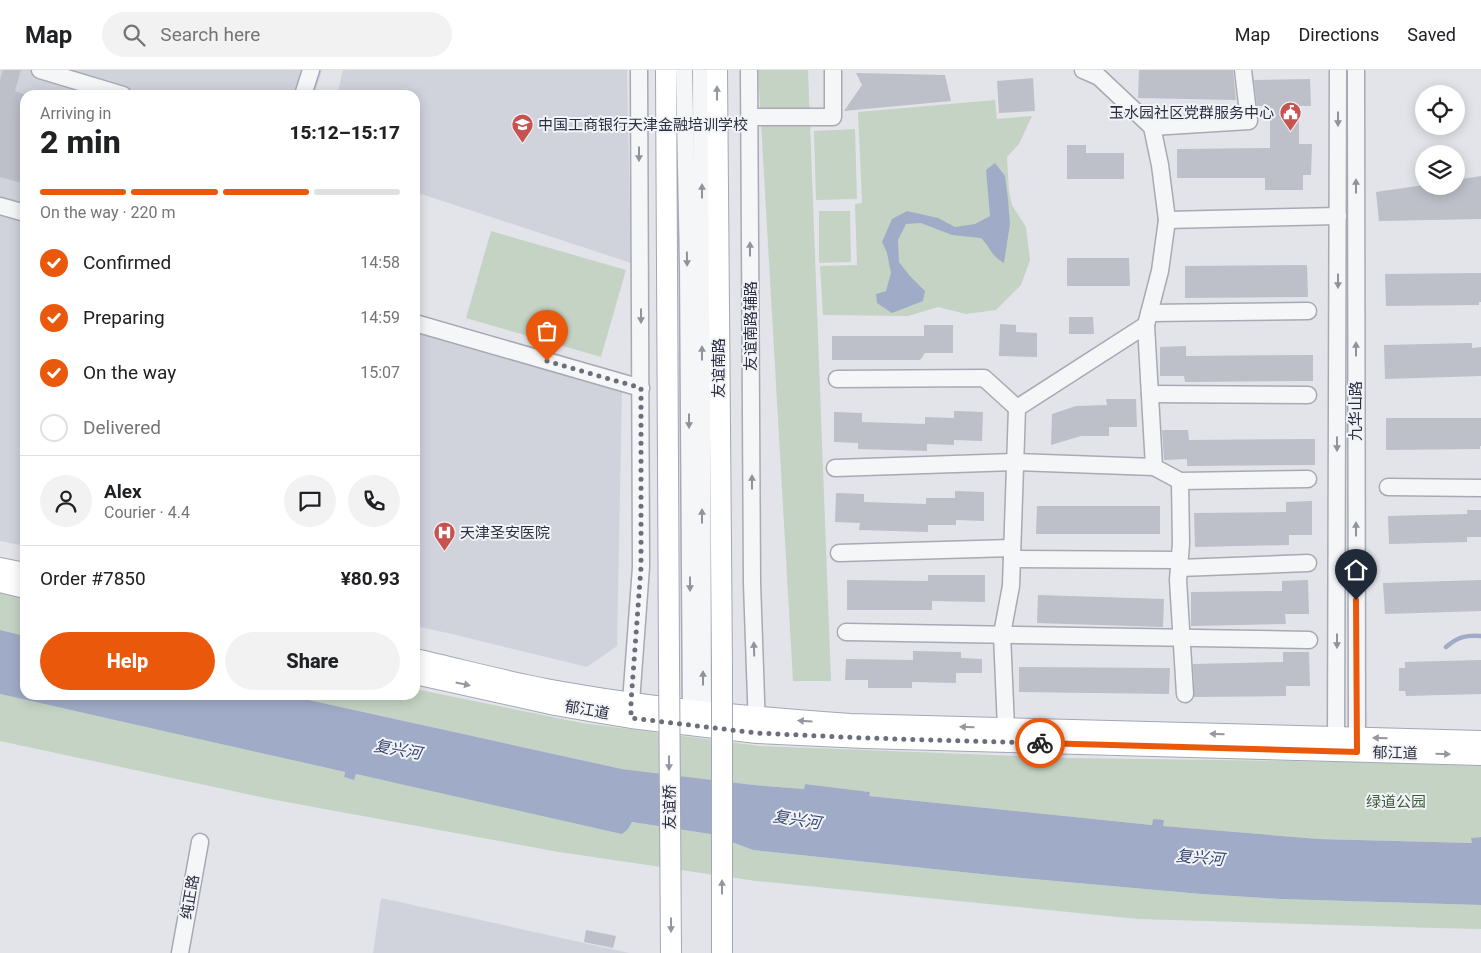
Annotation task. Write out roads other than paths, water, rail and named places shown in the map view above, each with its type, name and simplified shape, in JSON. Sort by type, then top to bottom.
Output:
[{"type":"main road","name":"友谊桥","points":[[666,70],[671,953]]},
{"type":"main road","name":"友谊南路","points":[[717,70],[722,667],[722,953]]},
{"type":"main road","points":[[0,568],[20,572]]},
{"type":"main road","points":[[0,582],[20,587]]},
{"type":"main road","name":"郁江道","points":[[420,660],[562,692],[631,710]]},
{"type":"main road","name":"郁江道","points":[[420,675],[555,705],[631,710],[864,738],[1336,744]]},
{"type":"main road","name":"郁江道","points":[[757,725],[850,724],[1006,728],[1357,745],[1481,755]]},
{"type":"main road","name":"郁江道","points":[[1357,745],[1481,741]]},
{"type":"street","points":[[40,70],[106,90]]},
{"type":"street","points":[[305,90],[311,70]]},
{"type":"street","points":[[631,710],[641,567],[639,70]]},
{"type":"street","points":[[684,70],[697,719]]},
{"type":"street","points":[[697,719],[701,70]]},
{"type":"street","name":"友谊南路辅路","points":[[750,70],[752,583],[757,725]]},
{"type":"street","points":[[750,117],[833,117],[833,70]]},
{"type":"street","points":[[1083,70],[1099,74],[1152,127],[1160,165],[1167,220],[1160,271],[1148,319],[1154,466]]},
{"type":"street","points":[[1152,127],[1250,121],[1243,70]]},
{"type":"street","name":"九华山路","points":[[1336,744],[1338,70]]},
{"type":"street","name":"九华山路","points":[[1356,70],[1357,745]]},
{"type":"street","points":[[0,206],[20,212]]},
{"type":"street","points":[[1167,220],[1338,216]]},
{"type":"street","points":[[1017,408],[1148,319],[1308,311]]},
{"type":"street","points":[[420,324],[641,388]]},
{"type":"street","points":[[837,379],[984,378],[1017,408],[1011,586],[1002,634],[1006,728]]},
{"type":"street","points":[[1150,394],[1308,395]]},
{"type":"street","points":[[835,468],[1015,462],[1154,466],[1180,482],[1308,479]]},
{"type":"street","points":[[1180,482],[1181,544],[1178,580],[1185,694]]},
{"type":"street","points":[[1388,487],[1481,488]]},
{"type":"street","points":[[839,553],[1012,553],[1179,564],[1308,563]]},
{"type":"street","points":[[846,632],[1309,640]]},
{"type":"street","name":"纯正路","points":[[180,953],[200,842]]},
{"type":"water","points":[[995,163],[1005,176],[1008,199],[1010,224],[1004,263],[994,255],[981,238],[952,235],[921,223],[906,224],[898,240],[899,262],[925,291],[923,301],[892,313],[877,303],[876,294],[886,291],[891,273],[887,253],[882,242],[892,219],[907,211],[938,218],[955,227],[975,224],[990,216],[986,170]]},
{"type":"water","points":[[0,630],[20,635],[20,699],[0,694]]},
{"type":"water","name":"复兴河","points":[[27,700],[309,700],[622,769],[754,785],[804,789],[805,784],[870,792],[869,796],[1152,825],[1153,819],[1164,820],[1163,826],[1319,839],[1472,843],[1471,838],[1481,837],[1481,905],[1280,899],[1201,894],[1000,876],[753,850],[710,834],[632,822],[622,834],[356,774],[354,780],[344,777],[345,772]]},
{"type":"waterway","points":[[1446,647],[1462,637],[1481,636]]},
{"type":"place","name":"玉水园社区党群服务中心","points":[[1290,132]]},
{"type":"place","name":"中国工商银行天津金融培训学校","points":[[522,144]]},
{"type":"place","name":"天津圣安医院","points":[[444,552]]},
{"type":"park label","name":"绿道公园","points":[[1396,802]]}]
